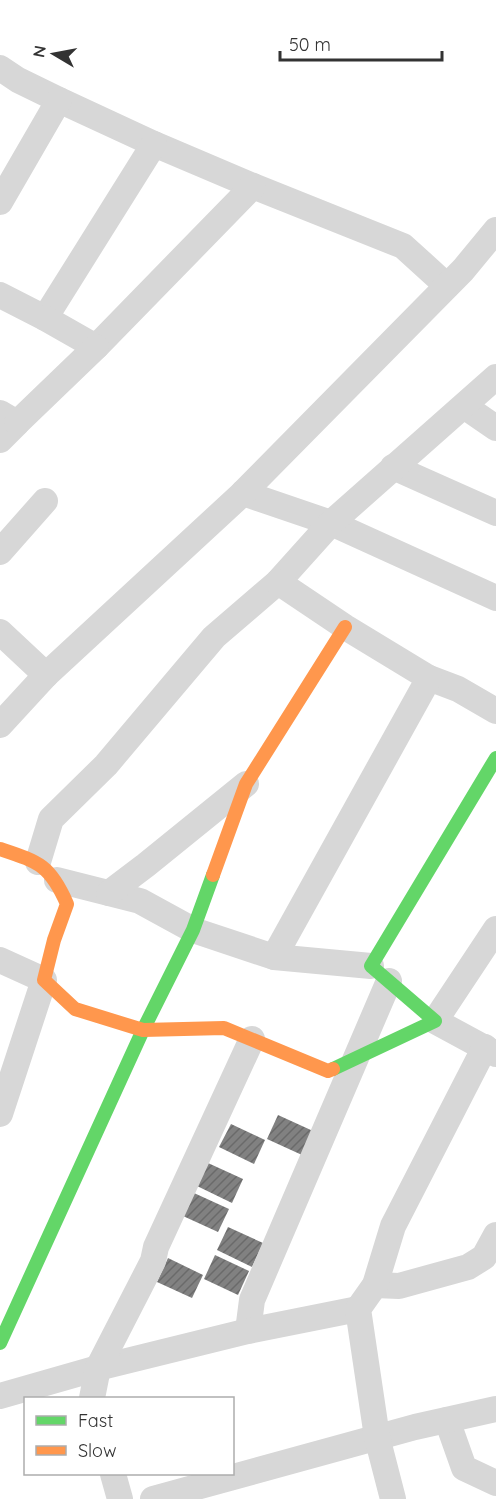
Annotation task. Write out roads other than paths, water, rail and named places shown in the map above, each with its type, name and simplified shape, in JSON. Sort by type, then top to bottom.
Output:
[{"type":"street","points":[[0,68],[18,80],[154,144],[403,246],[447,286]]},
{"type":"street","points":[[0,202],[59,100]]},
{"type":"street","points":[[45,318],[154,144]]},
{"type":"street","points":[[6,425],[96,347],[253,186]]},
{"type":"street","points":[[0,725],[46,675],[243,493],[447,286],[496,230]]},
{"type":"street","points":[[0,295],[96,347]]},
{"type":"street","points":[[38,862],[51,819],[106,765],[214,637],[278,582],[331,524],[393,466],[496,376]]},
{"type":"street","points":[[464,406],[496,428]]},
{"type":"street","points":[[393,466],[496,513]]},
{"type":"street","points":[[243,493],[331,524],[496,598]]},
{"type":"street","points":[[0,552],[45,501]]},
{"type":"street","points":[[278,582],[345,627],[429,678],[458,689],[496,711]]},
{"type":"street","points":[[0,1343],[143,1030],[193,930],[246,784],[345,627]]},
{"type":"street","points":[[0,632],[46,675]]},
{"type":"street","points":[[274,957],[429,678]]},
{"type":"street","points":[[248,1331],[252,1300],[357,1058],[380,973],[496,758]]},
{"type":"street","points":[[109,893],[246,784]]},
{"type":"street","points":[[0,849],[38,862],[57,880],[67,904],[54,940],[44,980],[8,1065],[0,1114]]},
{"type":"street","points":[[0,1396],[98,1368],[248,1331],[358,1309],[375,1285],[393,1226],[490,1050],[435,1021],[380,973],[274,957],[193,930],[140,901],[57,880]]},
{"type":"street","points":[[0,960],[44,980],[75,1009],[143,1030],[224,1028],[328,1071],[435,1021],[492,942]]},
{"type":"street","points":[[93,1397],[98,1368],[153,1261],[156,1247],[252,1039]]},
{"type":"street","points":[[375,1285],[399,1286],[468,1267],[492,1251]]},
{"type":"street","points":[[358,1309],[377,1437],[393,1499]]},
{"type":"street","points":[[153,1499],[196,1493],[377,1437],[496,1409]]},
{"type":"street","points":[[447,1420],[464,1468],[496,1483]]},
{"type":"street","points":[[114,1475],[120,1499]]}]
